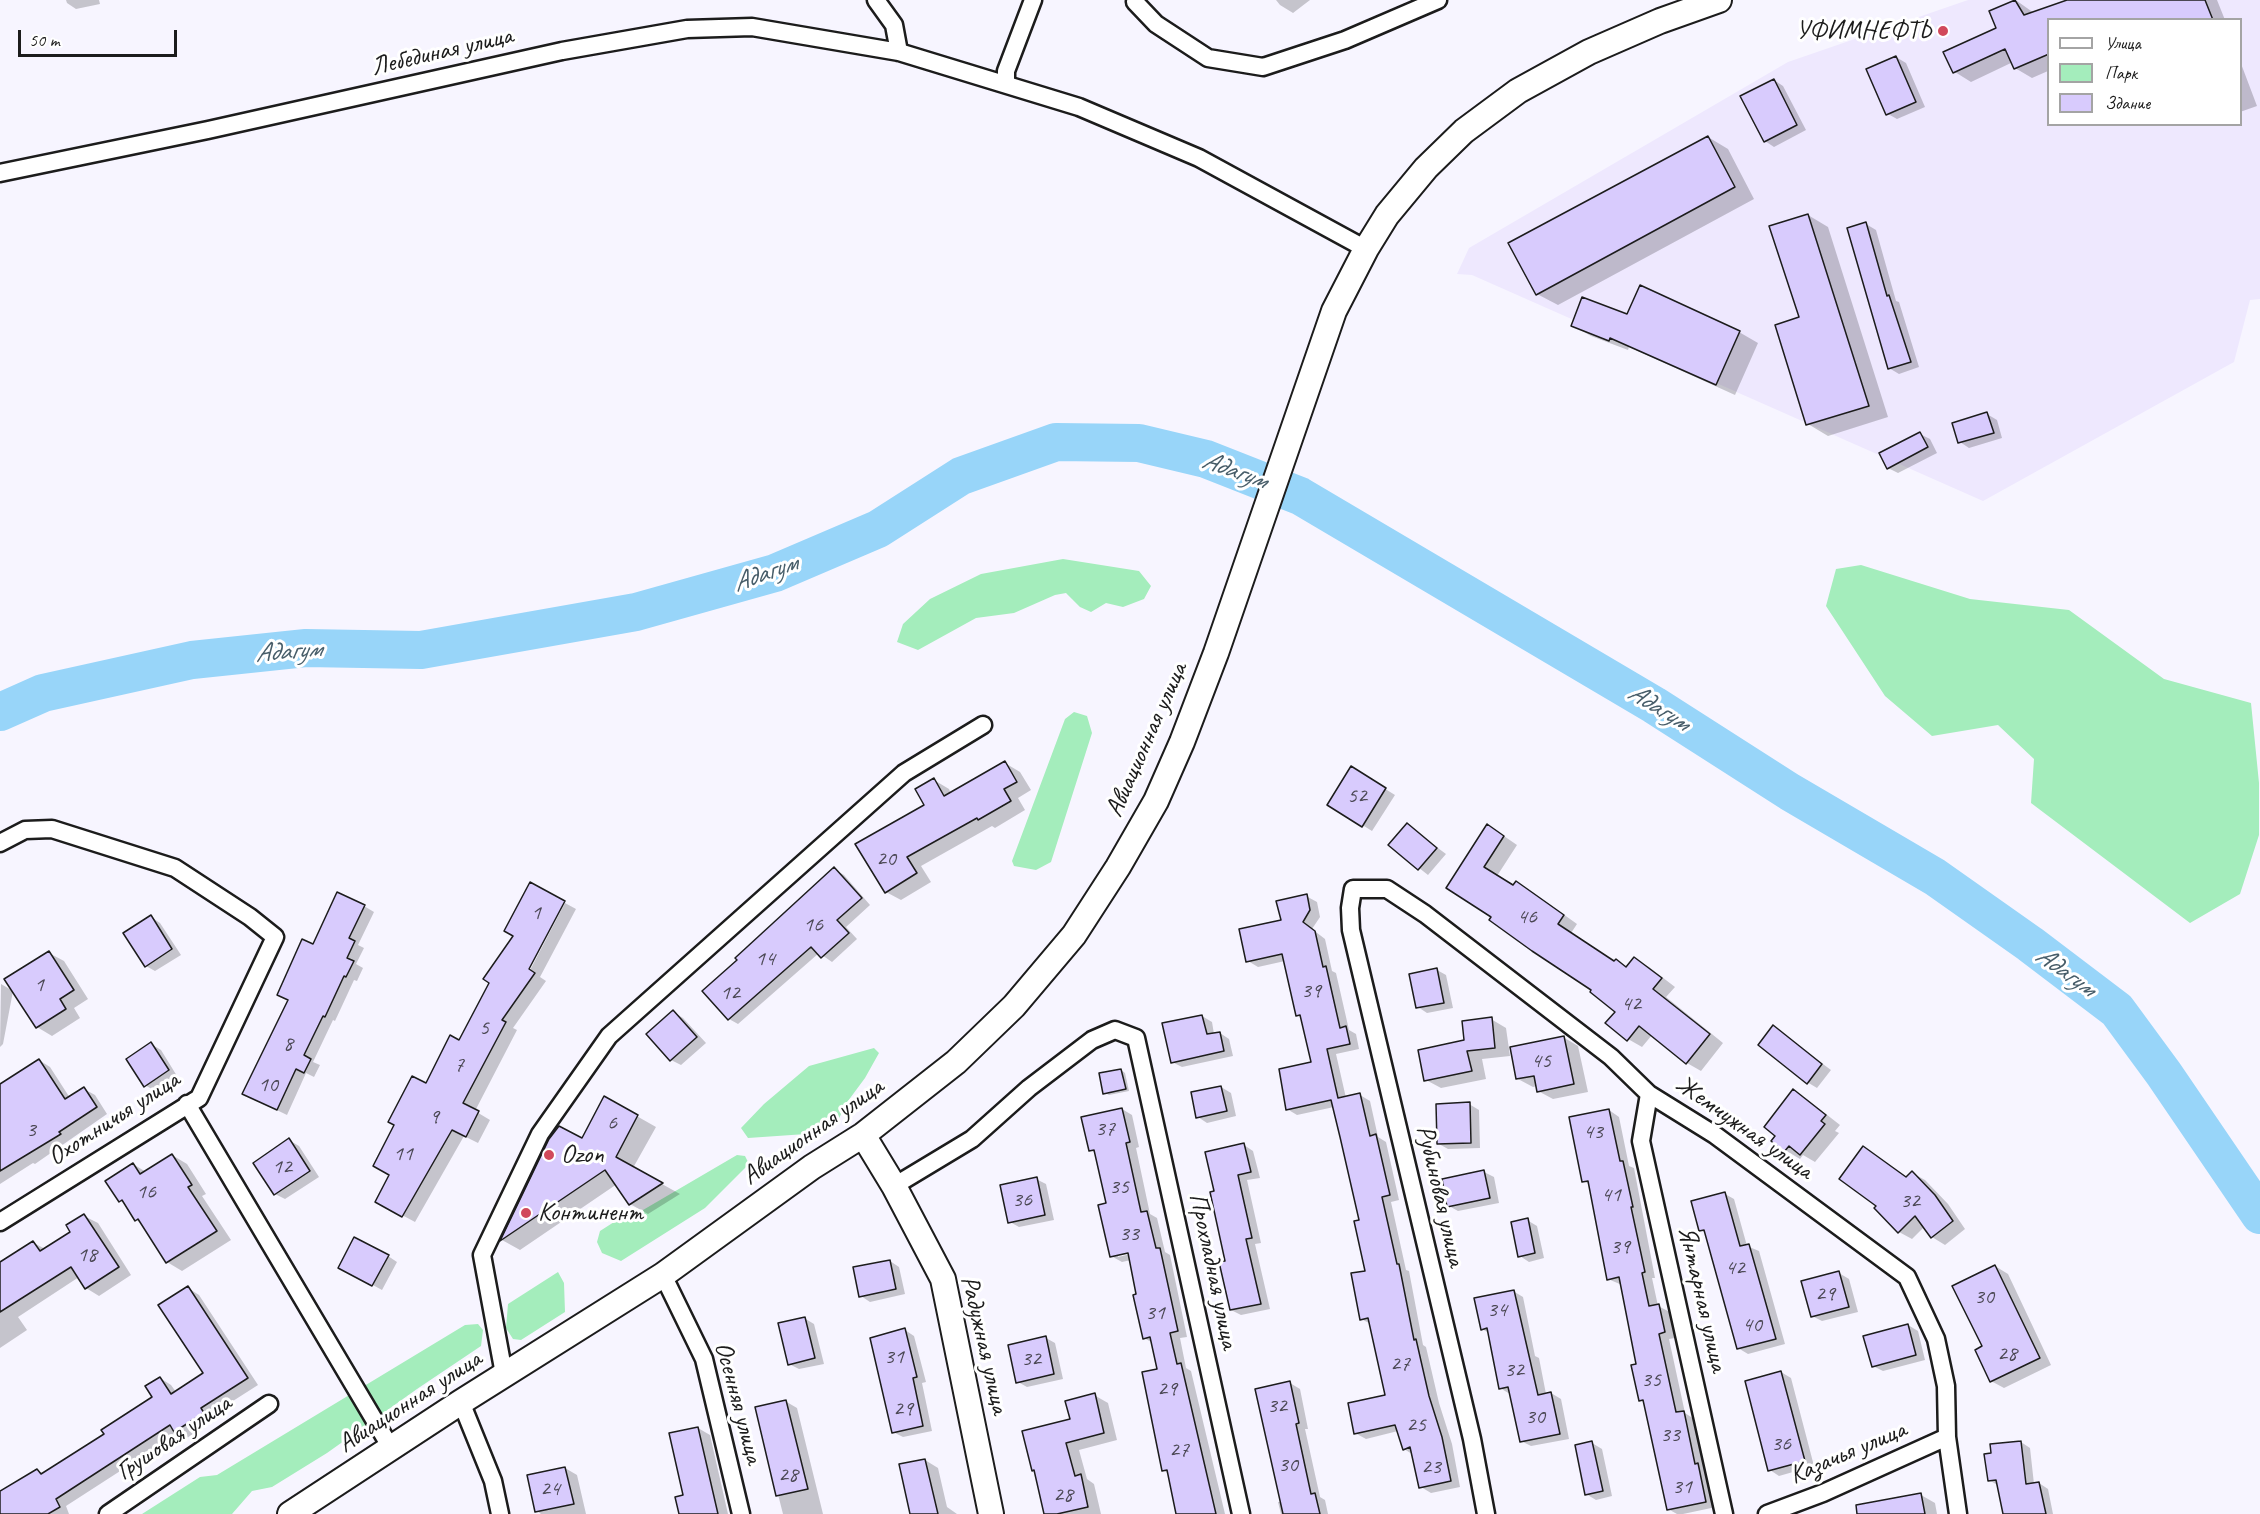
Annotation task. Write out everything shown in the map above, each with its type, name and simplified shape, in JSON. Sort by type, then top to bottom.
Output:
[{"type":"main road","name":"Авиационная улица","points":[[290,1514],[504,1374],[663,1275],[812,1167],[863,1135],[956,1062],[1014,1006],[1074,935],[1118,867],[1156,801],[1216,653],[1334,311],[1366,249],[1387,215],[1425,168],[1464,131],[1518,91],[1589,52],[1660,21],[1719,0]]},
{"type":"main road","name":"Радужная улица","points":[[863,1135],[894,1186],[943,1279],[991,1514]]},
{"type":"street","points":[[876,0],[894,25],[898,52]]},
{"type":"street","points":[[1006,83],[1006,71],[1033,0]]},
{"type":"street","points":[[1135,2],[1156,24],[1208,58],[1263,66],[1345,40],[1438,0]]},
{"type":"street","name":"Лебединая улица","points":[[0,173],[208,130],[562,51],[687,29],[752,27],[898,52],[1079,106],[1210,164],[1366,249]]},
{"type":"street","points":[[504,1374],[482,1255],[540,1134],[609,1036],[904,773],[983,725]]},
{"type":"street","name":"Охотничья улица","points":[[0,843],[25,830],[52,829],[175,868],[250,917],[274,937],[198,1098],[0,1222]]},
{"type":"street","name":"Жемчужная улица","points":[[1353,890],[1387,890],[1425,914],[1611,1057],[1649,1094],[1715,1135],[1907,1277],[1936,1339],[1946,1386],[1947,1437],[1958,1514]]},
{"type":"street","name":"Рубиновая улица","points":[[1353,890],[1350,909],[1351,930],[1472,1439],[1486,1514]]},
{"type":"street","name":"Прохладная улица","points":[[894,1186],[972,1139],[1029,1089],[1092,1040],[1115,1030],[1136,1038],[1241,1514]]},
{"type":"street","name":"Янтарная улица","points":[[1649,1094],[1641,1141],[1724,1514]]},
{"type":"street","points":[[188,1104],[391,1448]]},
{"type":"street","name":"Осенняя улица","points":[[663,1275],[704,1359],[741,1514]]},
{"type":"street","points":[[461,1402],[493,1481],[500,1514]]},
{"type":"street","name":"Грушовая улица","points":[[108,1514],[269,1404]]},
{"type":"street","name":"Казачья улица","points":[[1767,1514],[1823,1493],[1947,1437]]},
{"type":"shaded area","points":[[1968,0],[2260,0],[2260,299],[2250,300],[2234,362],[1983,501],[1472,275],[1457,274],[1469,248],[1788,62]]},
{"type":"green space","points":[[1063,559],[1139,571],[1151,586],[1144,599],[1123,607],[1106,603],[1091,612],[1080,607],[1066,593],[1055,595],[1014,613],[976,618],[918,650],[897,642],[903,624],[930,599],[981,574]]},
{"type":"green space","points":[[1861,565],[1970,599],[2069,610],[2164,679],[2251,703],[2259,783],[2259,835],[2240,894],[2190,923],[2031,803],[2034,759],[1998,725],[1932,736],[1885,696],[1826,606],[1836,569]]},
{"type":"green space","points":[[1074,712],[1087,716],[1092,733],[1051,862],[1036,870],[1014,866],[1012,861],[1065,719]]},
{"type":"green space","points":[[874,1048],[879,1053],[865,1078],[845,1105],[838,1121],[806,1134],[748,1138],[741,1128],[764,1104],[809,1066]]},
{"type":"green space","points":[[737,1155],[745,1156],[749,1164],[705,1208],[621,1261],[602,1253],[597,1242],[600,1231],[625,1215],[631,1217]]},
{"type":"green space","points":[[558,1272],[564,1283],[565,1312],[521,1340],[513,1339],[506,1328],[508,1304]]},
{"type":"green space","points":[[478,1324],[483,1330],[481,1346],[327,1453],[272,1487],[252,1491],[232,1514],[142,1514],[200,1477],[217,1475],[465,1325]]},
{"type":"building","points":[[2015,0],[2024,15],[2067,0],[2205,0],[2212,18],[2047,18],[2047,55],[2014,69],[2005,49],[1953,73],[1943,52],[1996,28],[1989,11]]},
{"type":"building","points":[[1896,56],[1916,102],[1886,115],[1866,69]]},
{"type":"building","points":[[1774,79],[1797,125],[1764,142],[1740,96]]},
{"type":"building","points":[[1708,136],[1735,187],[1536,295],[1508,243]]},
{"type":"building","points":[[1808,214],[1869,406],[1806,425],[1775,325],[1799,317],[1769,226]]},
{"type":"building","points":[[1866,222],[1887,296],[1889,295],[1911,362],[1888,369],[1847,228]]},
{"type":"building","points":[[1640,285],[1740,331],[1716,385],[1610,338],[1609,341],[1571,326],[1582,297],[1627,314]]},
{"type":"building","points":[[1987,412],[1994,433],[1958,443],[1952,423]]},
{"type":"building","points":[[1920,432],[1928,447],[1887,469],[1879,453]]},
{"type":"building","points":[[1005,761],[1017,782],[1004,789],[1011,801],[907,857],[917,873],[885,893],[855,844],[924,805],[915,789],[934,778],[944,796]]},
{"type":"building","points":[[1351,766],[1386,788],[1362,827],[1327,805]]},
{"type":"building","points":[[1407,823],[1437,848],[1418,870],[1388,845]]},
{"type":"building","points":[[1487,824],[1504,836],[1484,867],[1513,885],[1516,881],[1564,915],[1558,924],[1614,961],[1616,959],[1626,967],[1634,957],[1662,978],[1653,989],[1710,1034],[1686,1064],[1639,1026],[1627,1041],[1605,1023],[1615,1012],[1590,992],[1591,990],[1489,920],[1491,917],[1446,888]]},
{"type":"building","points":[[834,867],[862,898],[837,920],[849,933],[821,958],[811,947],[728,1020],[702,991]]},
{"type":"building","points":[[530,882],[565,901],[529,969],[535,973],[502,1020],[506,1022],[463,1103],[479,1111],[466,1137],[452,1130],[402,1217],[375,1202],[389,1175],[373,1166],[394,1125],[388,1122],[412,1076],[426,1083],[450,1035],[459,1040],[489,983],[483,979],[513,936],[504,931]]},
{"type":"building","points":[[337,892],[365,905],[349,938],[355,941],[347,958],[354,961],[304,1055],[311,1059],[304,1073],[296,1069],[277,1110],[242,1094],[288,1000],[277,995],[302,939],[313,944]]},
{"type":"building","points":[[1307,894],[1310,910],[1303,922],[1315,931],[1323,967],[1326,966],[1340,1028],[1346,1026],[1350,1044],[1327,1049],[1338,1098],[1360,1093],[1370,1136],[1376,1134],[1390,1195],[1382,1197],[1397,1264],[1399,1264],[1414,1340],[1416,1339],[1429,1396],[1442,1437],[1451,1481],[1419,1488],[1410,1447],[1403,1450],[1395,1425],[1354,1434],[1348,1403],[1385,1395],[1368,1318],[1360,1320],[1351,1273],[1365,1271],[1354,1221],[1359,1220],[1331,1100],[1286,1110],[1279,1069],[1311,1062],[1300,1015],[1296,1016],[1282,954],[1246,962],[1239,929],[1281,920],[1276,901]]},
{"type":"building","points":[[151,915],[172,949],[145,967],[123,933]]},
{"type":"building","points":[[49,951],[74,990],[60,999],[66,1009],[36,1028],[4,979]]},
{"type":"building","points":[[1437,968],[1444,1003],[1416,1008],[1409,974]]},
{"type":"building","points":[[673,1010],[697,1037],[670,1061],[646,1034]]},
{"type":"building","points":[[1202,1015],[1207,1034],[1220,1032],[1224,1051],[1171,1063],[1162,1023]]},
{"type":"building","points":[[1492,1017],[1495,1048],[1467,1051],[1472,1071],[1424,1081],[1418,1050],[1464,1040],[1462,1021]]},
{"type":"building","points":[[1773,1025],[1822,1064],[1807,1084],[1758,1045]]},
{"type":"building","points":[[1564,1036],[1574,1084],[1537,1092],[1534,1076],[1516,1079],[1510,1047]]},
{"type":"building","points":[[151,1042],[169,1070],[144,1087],[126,1059]]},
{"type":"building","points":[[39,1059],[65,1099],[84,1087],[97,1107],[59,1132],[61,1134],[0,1171],[0,1084]]},
{"type":"building","points":[[1121,1069],[1126,1089],[1103,1094],[1099,1073]]},
{"type":"building","points":[[1221,1086],[1227,1111],[1196,1118],[1191,1092]]},
{"type":"building","points":[[1793,1089],[1826,1115],[1821,1121],[1825,1124],[1800,1155],[1789,1146],[1784,1152],[1771,1141],[1775,1136],[1764,1127]]},
{"type":"building","points":[[604,1096],[638,1115],[616,1157],[663,1183],[629,1205],[605,1170],[500,1241],[549,1139],[559,1126],[582,1138]]},
{"type":"building","points":[[1470,1102],[1471,1143],[1437,1144],[1436,1104]]},
{"type":"building","points":[[1122,1108],[1130,1142],[1126,1143],[1141,1212],[1147,1211],[1156,1248],[1160,1248],[1178,1331],[1170,1333],[1177,1364],[1181,1363],[1216,1514],[1176,1514],[1167,1470],[1162,1471],[1142,1372],[1157,1369],[1150,1337],[1143,1339],[1133,1295],[1136,1294],[1128,1253],[1110,1257],[1098,1205],[1106,1203],[1094,1150],[1089,1151],[1081,1117]]},
{"type":"building","points":[[1609,1109],[1633,1207],[1631,1207],[1645,1272],[1642,1273],[1649,1306],[1659,1304],[1665,1332],[1659,1334],[1676,1412],[1684,1411],[1706,1502],[1667,1510],[1643,1400],[1639,1401],[1631,1365],[1636,1364],[1619,1277],[1607,1280],[1588,1181],[1582,1182],[1569,1117]]},
{"type":"building","points":[[289,1138],[310,1171],[274,1195],[253,1163]]},
{"type":"building","points":[[1244,1143],[1251,1172],[1238,1175],[1252,1238],[1246,1239],[1261,1304],[1230,1310],[1219,1262],[1225,1261],[1210,1192],[1214,1191],[1205,1152]]},
{"type":"building","points":[[1863,1146],[1906,1177],[1912,1171],[1935,1195],[1953,1221],[1931,1238],[1915,1216],[1898,1233],[1874,1208],[1876,1206],[1839,1179]]},
{"type":"building","points":[[172,1154],[192,1185],[188,1187],[217,1231],[166,1263],[138,1219],[135,1221],[122,1200],[119,1202],[105,1181],[133,1163],[140,1174]]},
{"type":"building","points":[[1484,1170],[1490,1198],[1447,1207],[1442,1179]]},
{"type":"building","points":[[1037,1177],[1045,1215],[1008,1223],[1000,1185]]},
{"type":"building","points":[[1725,1192],[1740,1246],[1749,1244],[1776,1339],[1737,1349],[1704,1230],[1699,1231],[1691,1201]]},
{"type":"building","points":[[84,1214],[119,1267],[85,1289],[71,1267],[0,1312],[0,1262],[33,1241],[40,1251],[70,1232],[66,1225]]},
{"type":"building","points":[[1528,1218],[1535,1253],[1518,1257],[1511,1222]]},
{"type":"building","points":[[354,1237],[389,1255],[372,1286],[338,1268]]},
{"type":"building","points":[[890,1260],[896,1289],[859,1297],[853,1267]]},
{"type":"building","points":[[1995,1265],[2040,1358],[1990,1382],[1975,1350],[1982,1346],[1952,1286]]},
{"type":"building","points":[[1839,1271],[1849,1307],[1811,1317],[1801,1281]]},
{"type":"building","points":[[188,1286],[248,1378],[201,1408],[204,1413],[174,1432],[170,1425],[56,1499],[60,1507],[48,1514],[0,1514],[0,1491],[37,1469],[41,1474],[104,1434],[101,1430],[152,1397],[145,1386],[160,1377],[171,1394],[203,1373],[158,1305]]},
{"type":"building","points":[[1514,1290],[1538,1395],[1551,1392],[1560,1434],[1520,1442],[1508,1387],[1499,1389],[1487,1328],[1481,1330],[1474,1298]]},
{"type":"building","points":[[805,1317],[815,1358],[788,1365],[778,1323]]},
{"type":"building","points":[[1908,1324],[1916,1355],[1872,1367],[1863,1336]]},
{"type":"building","points":[[905,1328],[917,1377],[913,1378],[923,1426],[892,1433],[870,1338]]},
{"type":"building","points":[[1046,1336],[1054,1374],[1016,1383],[1008,1345]]},
{"type":"building","points":[[1781,1371],[1805,1461],[1768,1471],[1745,1381]]},
{"type":"building","points":[[1290,1381],[1299,1423],[1296,1424],[1311,1494],[1315,1493],[1320,1514],[1283,1514],[1255,1389]]},
{"type":"building","points":[[1095,1393],[1104,1433],[1066,1443],[1075,1476],[1081,1474],[1088,1507],[1057,1514],[1044,1514],[1022,1431],[1070,1419],[1065,1401]]},
{"type":"building","points":[[786,1400],[808,1489],[776,1496],[755,1407]]},
{"type":"building","points":[[698,1427],[718,1514],[679,1514],[675,1497],[683,1495],[669,1433]]},
{"type":"building","points":[[1592,1441],[1603,1491],[1585,1495],[1575,1445]]},
{"type":"building","points":[[2021,1441],[2026,1484],[2039,1482],[2046,1514],[2003,1514],[1996,1480],[1988,1481],[1984,1454],[1991,1453],[1990,1444]]},
{"type":"building","points":[[925,1459],[938,1514],[910,1514],[899,1464]]},
{"type":"building","points":[[565,1467],[574,1504],[535,1512],[527,1475]]},
{"type":"building","points":[[1921,1493],[1925,1514],[1857,1514],[1856,1505]]},
{"type":"waterway","name":"Адагум","points":[[0,712],[43,693],[192,660],[306,648],[421,650],[636,612],[775,573],[878,529],[961,476],[1056,442],[1139,443],[1206,459],[1300,496],[1654,705],[1790,792],[1935,877],[2030,944],[2117,1010],[2164,1074],[2260,1215]]},
{"type":"place","name":"УФИМНЕФТЬ","points":[[1943,31]]},
{"type":"place","name":"Ozon","points":[[549,1155]]},
{"type":"place","name":"Континент","points":[[526,1213]]}]
